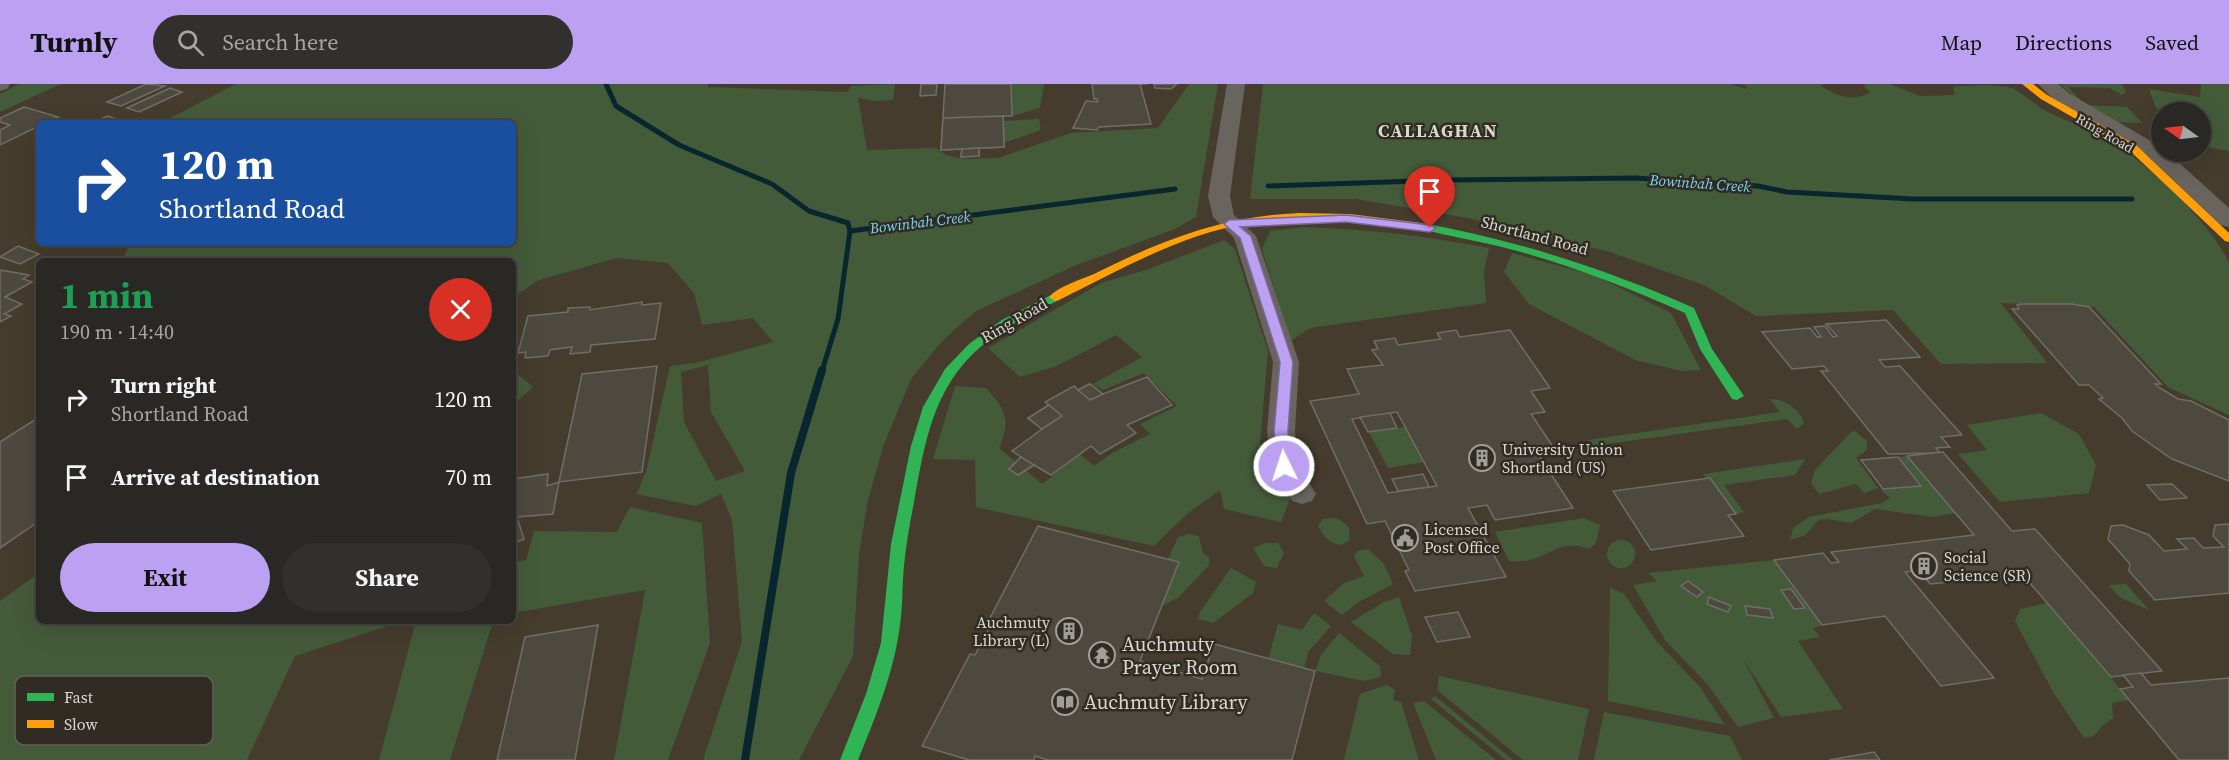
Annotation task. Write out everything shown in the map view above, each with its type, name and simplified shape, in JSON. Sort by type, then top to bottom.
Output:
[{"type":"street","points":[[1236,84],[1218,196],[1224,217],[1229,224],[1245,236],[1286,362],[1281,431],[1284,466],[1302,494]]},
{"type":"street","name":"Ring Road","points":[[2027,84],[2044,97],[2132,147],[2229,239]]},
{"type":"street","name":"Ring Road","points":[[2047,84],[2070,102],[2138,139],[2229,220]]},
{"type":"street","name":"Shortland Road","points":[[1229,224],[1302,218],[1346,218],[1394,223],[1488,238],[1594,268],[1645,288],[1690,311],[1706,349],[1737,396]]},
{"type":"street","name":"Ring Road","points":[[849,760],[875,697],[890,632],[897,552],[924,423],[936,394],[953,365],[974,343],[1025,311],[1128,263],[1229,224]]},
{"type":"shaded area","points":[[12,84],[2229,84],[2229,760],[0,760],[0,91]]},
{"type":"green space","points":[[19,84],[61,84],[0,112],[0,94]]},
{"type":"green space","points":[[236,84],[708,84],[708,87],[848,92],[851,86],[895,84],[893,100],[875,101],[858,98],[867,150],[936,148],[946,155],[964,159],[998,158],[1071,133],[1158,128],[1189,84],[1218,84],[1196,217],[1175,229],[1074,266],[976,311],[943,340],[911,379],[883,447],[868,500],[859,554],[853,656],[799,760],[703,760],[742,641],[732,520],[721,494],[696,506],[636,494],[646,472],[670,366],[700,362],[773,342],[753,318],[702,325],[694,293],[668,263],[617,258],[539,280],[516,295],[516,258],[123,258],[129,246],[516,246],[516,120],[172,120],[172,117]],"holes":[[[708,365],[711,412],[745,471],[716,481],[684,422],[681,372]]]},
{"type":"green space","points":[[1011,84],[1044,84],[1040,108],[1012,116]]},
{"type":"green space","points":[[1263,84],[1731,84],[1746,89],[1747,86],[1740,84],[1822,84],[1821,86],[1833,93],[1851,98],[1870,92],[1864,86],[1866,84],[1890,84],[1920,96],[1955,95],[1953,87],[1960,86],[1991,85],[2012,88],[2046,111],[2105,138],[2121,148],[2175,193],[2208,229],[2220,247],[2229,263],[2229,415],[2168,387],[2094,307],[2001,303],[2047,363],[1941,364],[1893,310],[1756,316],[1704,285],[1610,252],[1468,218],[1356,199],[1250,199]]},
{"type":"green space","points":[[2060,84],[2122,84],[2126,92],[2122,95],[2110,88],[2068,87],[2085,105],[2127,107],[2142,123],[2115,122],[2090,112]]},
{"type":"green space","points":[[2201,84],[2229,84],[2229,151],[2211,147],[2211,102],[2154,102],[2149,89],[2200,97]]},
{"type":"green space","points":[[1039,119],[1041,130],[1004,143],[1003,121]]},
{"type":"green space","points":[[1303,227],[1396,234],[1489,248],[1484,272],[1486,303],[1310,328],[1291,341],[1262,249],[1270,231]]},
{"type":"green space","points":[[1224,240],[1235,249],[1268,351],[1260,444],[1264,468],[1293,491],[1281,522],[1224,509],[1220,490],[1187,514],[1154,546],[976,507],[975,460],[933,459],[955,386],[986,388],[1005,416],[1005,430],[999,448],[1042,484],[1080,454],[1094,466],[1112,453],[1150,434],[1140,424],[1177,406],[1144,373],[1103,390],[1093,384],[1142,357],[1116,335],[1057,366],[1020,377],[988,348],[1101,283],[1149,269]]},
{"type":"green space","points":[[1512,253],[1596,276],[1671,313],[1701,370],[1682,371],[1635,360],[1529,304],[1504,272]]},
{"type":"green space","points":[[516,373],[533,387],[516,402]]},
{"type":"green space","points":[[1770,399],[1791,406],[1799,413],[1804,423],[1797,429],[1787,419],[1592,446],[1588,440],[1780,412]]},
{"type":"green space","points":[[2041,413],[2079,434],[2096,465],[2089,493],[2000,502],[1958,454],[1987,450],[1967,425]]},
{"type":"green space","points":[[1405,427],[1425,462],[1388,468],[1369,432]]},
{"type":"green space","points":[[1855,431],[1867,441],[1867,450],[1856,458],[1878,488],[1864,493],[1856,484],[1819,494],[1811,483],[1815,470],[1851,432]]},
{"type":"green space","points":[[1907,456],[1955,513],[1933,517],[1875,509],[1851,523],[1827,519],[1818,520],[1806,535],[1790,540],[1793,528],[1809,517],[1882,503],[1890,498],[1881,490],[1921,486],[1898,457]]},
{"type":"green space","points":[[1805,459],[1795,475],[1724,485],[1744,512],[1736,514],[1703,474]]},
{"type":"green space","points":[[630,507],[702,523],[710,643],[668,760],[614,760],[645,590],[516,612],[516,562],[526,560],[534,531],[617,532]]},
{"type":"green space","points":[[1336,518],[1349,528],[1349,540],[1342,545],[1327,539],[1318,526],[1323,519]]},
{"type":"green space","points":[[1584,518],[1600,525],[1596,543],[1590,549],[1567,546],[1522,561],[1509,561],[1495,532]]},
{"type":"green space","points":[[1189,534],[1199,536],[1203,553],[1209,557],[1209,565],[1179,597],[1162,606],[1179,562],[1168,559],[1178,537]]},
{"type":"green space","points":[[1621,540],[1631,544],[1635,554],[1631,564],[1621,568],[1611,564],[1607,554],[1611,544]]},
{"type":"green space","points":[[1266,543],[1278,543],[1284,552],[1277,568],[1264,566],[1253,548]]},
{"type":"green space","points":[[1368,549],[1384,564],[1393,584],[1357,603],[1342,615],[1324,601],[1344,583],[1364,576],[1354,556],[1357,551]]},
{"type":"green space","points":[[1774,560],[1822,625],[1813,628],[1820,637],[1798,641],[1843,709],[1781,717],[1743,659],[1774,718],[1738,727],[1708,685],[1665,640],[1633,585],[1657,581],[1648,573]]},
{"type":"green space","points":[[1231,568],[1256,582],[1253,593],[1213,623],[1198,619],[1200,612]]},
{"type":"green space","points":[[36,575],[36,624],[394,624],[295,656],[247,760],[0,760],[0,601]]},
{"type":"green space","points":[[2126,584],[2149,610],[2121,598],[2108,585]]},
{"type":"green space","points":[[1610,587],[1624,594],[1657,642],[1700,687],[1725,725],[1608,701]]},
{"type":"green space","points":[[1399,597],[1412,636],[1410,655],[1393,654],[1351,622],[1384,602]]},
{"type":"green space","points":[[2047,603],[2130,700],[2112,703],[2113,718],[2094,736],[2084,738],[2053,692],[2015,621],[2020,609]]},
{"type":"green space","points":[[1314,613],[1331,626],[1309,651],[1304,668],[1268,659],[1278,624],[1302,630]]},
{"type":"green space","points":[[415,624],[492,624],[450,760],[379,760]]},
{"type":"green space","points":[[1339,633],[1380,666],[1381,677],[1364,681],[1315,671],[1321,655]]},
{"type":"green space","points":[[1439,676],[1589,709],[1578,760],[1523,760],[1437,690]]},
{"type":"green space","points":[[1387,685],[1395,690],[1393,700],[1401,702],[1419,760],[1344,760],[1360,694]]},
{"type":"green space","points":[[1435,696],[1513,760],[1506,760],[1431,699]]},
{"type":"green space","points":[[1424,701],[1496,760],[1436,760],[1413,703]]},
{"type":"green space","points":[[1604,712],[1730,736],[1742,760],[1594,760]]},
{"type":"building","points":[[146,84],[165,86],[121,106],[107,102]]},
{"type":"building","points":[[921,84],[937,84],[936,95],[920,96]]},
{"type":"building","points":[[945,84],[1011,84],[1012,116],[1003,116],[1004,147],[979,148],[979,156],[961,157],[962,149],[941,150]]},
{"type":"building","points":[[1092,84],[1140,84],[1151,124],[1099,127],[1097,130],[1073,128],[1086,101],[1098,102],[1094,99]]},
{"type":"building","points":[[1154,84],[1177,84],[1171,89],[1155,88]]},
{"type":"building","points":[[170,88],[182,92],[139,112],[127,108]]},
{"type":"building","points":[[24,107],[58,117],[36,120],[36,127],[0,145],[0,130],[10,125],[0,122],[0,118]]},
{"type":"building","points":[[107,116],[120,120],[98,120]]},
{"type":"building","points":[[1003,116],[1004,147],[941,150],[943,118]]},
{"type":"building","points":[[979,148],[979,156],[961,157],[962,149]]},
{"type":"building","points":[[18,246],[39,254],[20,264],[0,257]]},
{"type":"building","points":[[0,270],[29,275],[23,279],[32,282],[5,297],[22,304],[4,314],[11,316],[0,322]]},
{"type":"building","points":[[642,302],[642,305],[661,303],[655,339],[591,345],[590,352],[570,354],[572,347],[550,350],[548,356],[525,358],[526,352],[518,353],[528,316],[568,312],[568,308],[590,307],[590,310]]},
{"type":"building","points":[[2072,304],[2089,307],[2161,384],[2155,384],[2178,399],[2191,401],[2229,420],[2229,481],[2172,459],[2132,431],[2122,418],[2099,399],[2103,398],[2089,385],[2079,385],[2012,309],[2019,309],[2017,305]]},
{"type":"building","points":[[1886,320],[1920,357],[1879,360],[1885,367],[1900,366],[1962,435],[1941,437],[1950,447],[1936,448],[1940,453],[1888,454],[1821,371],[1828,371],[1824,366],[1792,369],[1762,332],[1810,328],[1817,337],[1821,337],[1814,327],[1825,326],[1833,337],[1837,336],[1826,324]]},
{"type":"building","name":"University Union Shortland (US)","points":[[1456,330],[1460,337],[1510,330],[1550,388],[1531,391],[1545,412],[1531,414],[1556,451],[1538,454],[1573,508],[1495,520],[1487,505],[1468,508],[1506,577],[1415,591],[1405,571],[1409,570],[1385,521],[1367,524],[1310,401],[1359,394],[1347,369],[1383,365],[1372,350],[1378,349],[1374,341],[1395,338],[1398,345],[1441,339],[1437,333]],"holes":[[[1397,412],[1437,486],[1388,493],[1352,419]]]},
{"type":"building","points":[[657,366],[642,472],[559,482],[582,374]]},
{"type":"building","points":[[1147,377],[1172,405],[1127,425],[1136,433],[1100,454],[1091,446],[1051,475],[1034,465],[1018,475],[1009,469],[1021,457],[1012,451],[1042,429],[1028,418],[1049,405],[1045,402],[1074,386],[1078,390],[1090,384],[1103,394]]},
{"type":"building","points":[[1090,384],[1103,394],[1090,400],[1078,390]]},
{"type":"building","points":[[1049,405],[1062,416],[1042,429],[1028,418]]},
{"type":"building","points":[[1390,413],[1397,428],[1368,432],[1360,417]]},
{"type":"building","points":[[36,419],[36,523],[0,548],[0,442]]},
{"type":"building","name":"Social Science (SR)","points":[[1943,452],[2012,531],[2035,529],[2162,671],[2111,677],[2023,575],[1930,584],[1919,570],[1905,572],[1994,678],[1941,686],[1885,616],[1822,625],[1774,560],[1823,553],[1831,563],[1839,562],[1831,552],[1974,535],[1907,456]]},
{"type":"building","points":[[1021,457],[1034,465],[1018,475],[1009,469]]},
{"type":"building","points":[[1898,457],[1921,486],[1883,489],[1861,460]]},
{"type":"building","points":[[548,474],[547,486],[559,482],[553,514],[517,517],[524,539],[516,543],[516,479]]},
{"type":"building","points":[[1423,474],[1429,487],[1398,491],[1392,479]]},
{"type":"building","points":[[1710,478],[1736,514],[1728,515],[1744,536],[1651,550],[1613,491]]},
{"type":"building","points":[[2172,484],[2187,498],[2160,500],[2147,485]]},
{"type":"building","points":[[2229,524],[2229,593],[2155,600],[2129,571],[2130,564],[2108,539],[2111,526],[2123,525],[2149,535],[2164,551],[2187,549],[2177,539],[2194,538],[2203,548],[2224,547],[2213,536],[2215,525]]},
{"type":"building","name":"Auchmuty Library (L)","points":[[1038,526],[1179,562],[1140,661],[1202,679],[1214,644],[1315,671],[1292,760],[1048,760],[1035,756],[1034,760],[969,760],[922,746],[970,654],[975,655],[994,619],[990,618]]},
{"type":"building","points":[[1688,581],[1703,592],[1697,597],[1681,586]]},
{"type":"building","points":[[1791,589],[1805,608],[1794,609],[1781,590]]},
{"type":"building","points":[[1709,597],[1731,606],[1728,612],[1707,604]]},
{"type":"building","points":[[1745,606],[1770,609],[1773,618],[1747,615]]},
{"type":"building","points":[[1458,612],[1470,637],[1437,642],[1425,617]]},
{"type":"building","points":[[598,625],[575,760],[497,760],[525,637]]},
{"type":"building","points":[[2141,673],[2151,685],[2229,678],[2229,760],[2179,760],[2120,689],[2133,687],[2123,675]]},
{"type":"building","points":[[1874,752],[1880,760],[1829,760]]},
{"type":"waterway","name":"Bowinbah Creek","points":[[606,84],[616,106],[679,145],[772,184],[809,211],[848,223],[850,231]]},
{"type":"waterway","name":"Bowinbah Creek","points":[[1268,186],[1446,180],[1636,178],[1758,186],[1787,192],[1913,199],[2132,199]]},
{"type":"waterway","name":"Bowinbah Creek","points":[[850,231],[1175,189]]},
{"type":"waterway","points":[[822,371],[838,319],[850,231]]},
{"type":"waterway","points":[[745,760],[791,473],[822,370]]},
{"type":"traffic: fast","points":[[1421,226],[1525,249],[1625,283],[1690,311],[1706,349],[1737,396]]},
{"type":"traffic: fast","points":[[849,760],[875,694],[889,643],[899,544],[918,446],[930,407],[949,372],[973,346],[1006,322],[1055,297]]},
{"type":"traffic: slow","points":[[2027,84],[2044,97],[2132,147],[2229,239]]},
{"type":"traffic: slow","points":[[1055,297],[1162,247],[1229,224],[1275,217],[1325,216],[1421,226]]},
{"type":"place","name":"University Union Shortland (US)","points":[[1482,458]]},
{"type":"place","name":"Licensed Post Office","points":[[1405,538]]},
{"type":"place","name":"Social Science (SR)","points":[[1924,566]]},
{"type":"place","name":"Auchmuty Library (L)","points":[[1069,631]]},
{"type":"place","name":"Auchmuty Prayer Room","points":[[1102,655]]},
{"type":"place","name":"Auchmuty Library","points":[[1065,702]]},
{"type":"district","name":"CALLAGHAN","points":[[1438,130]]},
{"type":"route","points":[[1284,466],[1281,431],[1286,362],[1245,236],[1229,224],[1302,218],[1346,218],[1430,228]]}]
